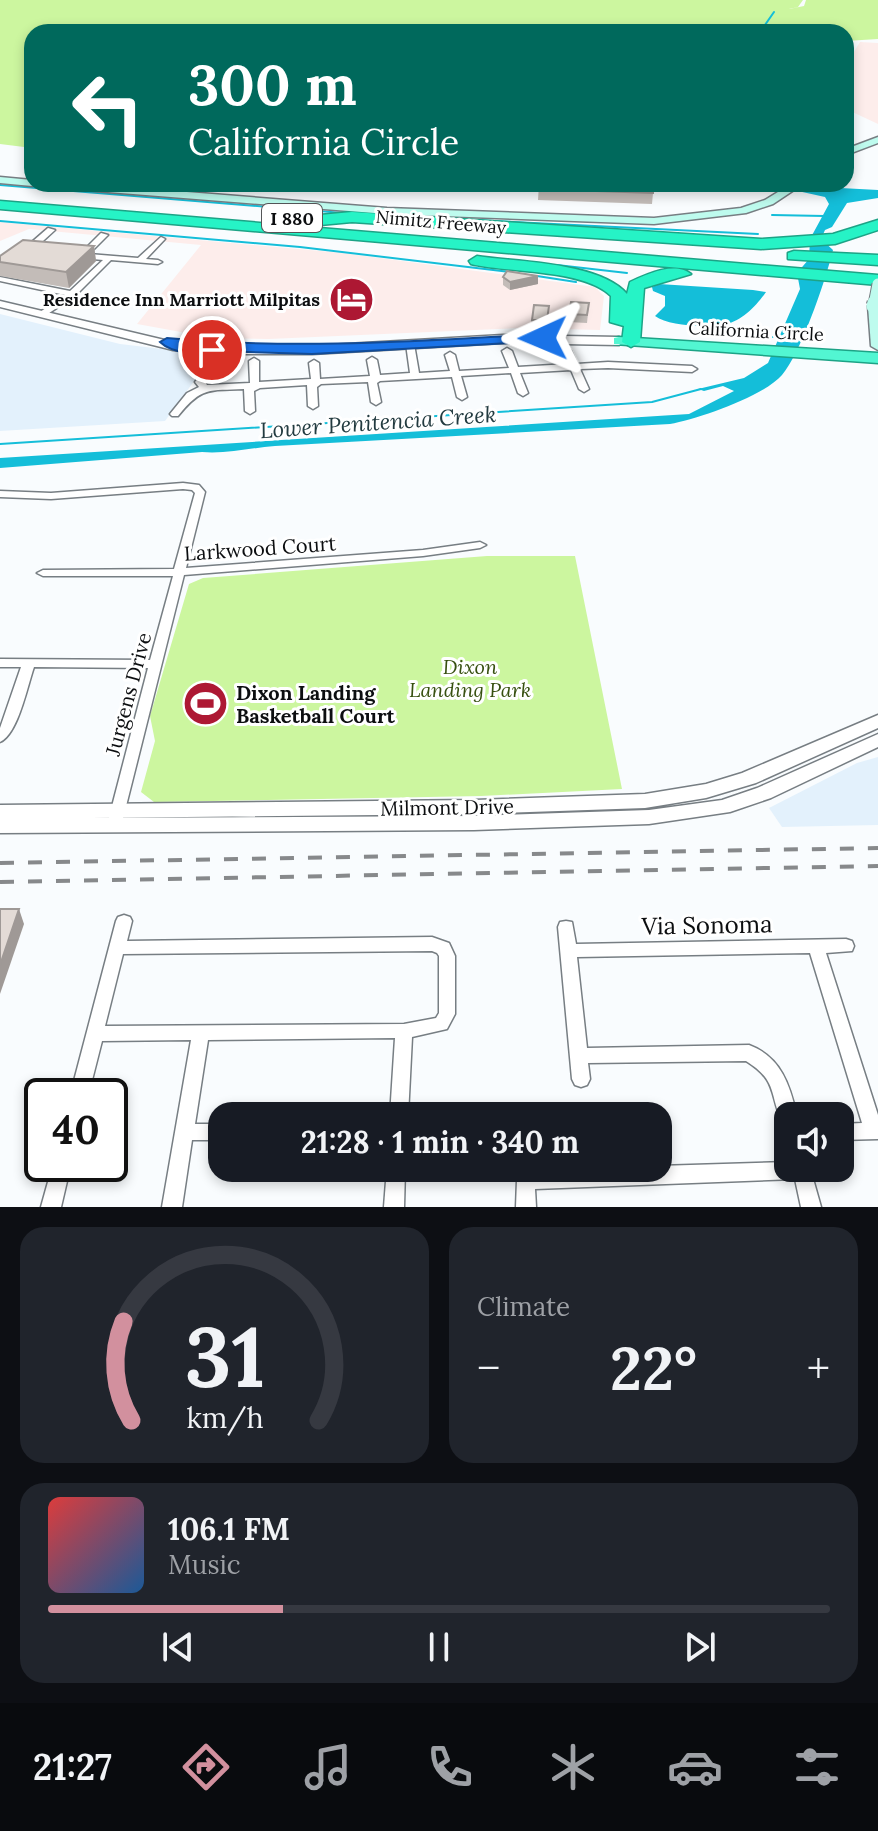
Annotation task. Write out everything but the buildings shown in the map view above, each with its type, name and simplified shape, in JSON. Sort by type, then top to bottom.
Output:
[{"type":"highway","name":"Nimitz Freeway","points":[[0,193],[584,243],[779,266]]},
{"type":"highway","name":"Nimitz Freeway","points":[[0,205],[779,266]]},
{"type":"highway","points":[[138,216],[162,223],[292,241],[408,251],[844,271],[878,268]]},
{"type":"highway","points":[[320,220],[352,217],[761,244],[810,243],[875,226]]},
{"type":"highway","points":[[408,251],[600,281],[619,295],[625,341]]},
{"type":"highway","points":[[844,271],[878,260]]},
{"type":"highway","points":[[625,341],[634,293],[645,280],[674,274],[779,266],[844,271],[878,284]]},
{"type":"highway","name":"California Circle","points":[[625,341],[812,351],[878,358]]},
{"type":"highway","name":"California Circle","points":[[812,351],[878,349]]},
{"type":"main road","points":[[854,145],[878,138]]},
{"type":"main road","points":[[0,178],[24,180]]},
{"type":"main road","points":[[165,192],[488,213],[690,219],[745,210],[779,192]]},
{"type":"main road","points":[[184,192],[224,196]]},
{"type":"main road","points":[[878,284],[874,306],[878,349]]},
{"type":"street","points":[[41,251],[25,250],[51,230]]},
{"type":"street","points":[[82,256],[104,235]]},
{"type":"street","points":[[139,261],[161,239]]},
{"type":"street","points":[[69,254],[158,262]]},
{"type":"street","points":[[43,314],[72,294],[109,258]]},
{"type":"street","points":[[0,279],[72,294]]},
{"type":"street","name":"California Circle","points":[[0,304],[195,348],[312,350],[513,339],[625,341]]},
{"type":"street","points":[[410,344],[415,377]]},
{"type":"street","points":[[204,388],[200,382],[227,348]]},
{"type":"street","points":[[507,351],[523,393]]},
{"type":"street","points":[[568,353],[584,389]]},
{"type":"street","points":[[450,355],[462,397]]},
{"type":"street","points":[[372,360],[376,402]]},
{"type":"street","points":[[250,411],[254,361]]},
{"type":"street","points":[[313,406],[314,363]]},
{"type":"street","points":[[175,414],[190,395],[204,388],[252,388],[574,368],[692,369]]},
{"type":"street","name":"Jurgens Drive","points":[[0,494],[74,494],[183,486],[195,487],[200,492],[116,818]]},
{"type":"street","name":"Larkwood Court","points":[[43,573],[180,572],[423,553],[480,545]]},
{"type":"street","points":[[0,663],[156,664]]},
{"type":"street","points":[[0,737],[7,728],[29,663]]},
{"type":"street","name":"Milmont Drive","points":[[0,826],[116,818],[645,801],[706,791],[749,778],[878,721]]},
{"type":"street","name":"Milmont Drive","points":[[0,812],[116,818],[474,823],[649,817],[723,807],[764,793],[878,740]]},
{"type":"street","points":[[84,1078],[124,921]]},
{"type":"street","points":[[566,927],[581,1079]]},
{"type":"street","points":[[95,1034],[404,1031],[441,1024],[447,1014],[447,956],[443,948],[432,944],[117,948]]},
{"type":"street","name":"Via Sonoma","points":[[569,951],[846,946]]},
{"type":"street","points":[[816,947],[876,1131],[854,1132]]},
{"type":"street","points":[[400,1102],[404,1031]]},
{"type":"street","points":[[172,1207],[200,1035]]},
{"type":"street","points":[[579,1056],[749,1053],[768,1064],[779,1078],[785,1102]]},
{"type":"street","points":[[184,1132],[208,1132]]},
{"type":"street","points":[[526,1207],[526,1180],[774,1170]]},
{"type":"street","points":[[51,1207],[57,1182]]},
{"type":"street","points":[[394,1207],[395,1182]]},
{"type":"street","points":[[804,1182],[811,1207]]},
{"type":"shaded area","points":[[860,42],[878,43],[878,124],[854,113],[854,52]]},
{"type":"shaded area","points":[[0,222],[343,253],[595,287],[604,296],[600,330],[519,328],[269,339],[214,338],[137,324],[201,245],[29,229],[0,241]]},
{"type":"shaded area","points":[[0,314],[120,344],[213,355],[165,421],[0,431]]},
{"type":"shaded area","points":[[878,757],[878,825],[782,827],[769,808],[857,763]]},
{"type":"green space","points":[[0,0],[803,0],[798,7],[789,9],[804,6],[806,0],[878,0],[878,39],[854,40],[854,24],[24,24],[24,147],[0,144]]},
{"type":"green space","name":"Dixon Landing Park","points":[[487,556],[575,556],[622,789],[481,796],[154,802],[141,792],[155,741],[150,716],[189,584],[203,578]]},
{"type":"water","points":[[878,190],[878,198],[847,203],[832,227],[825,230],[821,239],[833,250],[830,263],[805,333],[782,375],[761,391],[713,412],[670,424],[275,446],[0,468],[0,458],[689,414],[734,391],[723,386],[704,391],[698,389],[744,378],[768,363],[800,289],[797,273],[809,259],[810,239],[829,204],[825,197],[802,192]]},
{"type":"water","points":[[659,284],[766,292],[738,320],[718,325],[689,325],[655,316],[665,306],[665,296],[653,291],[652,287]]},
{"type":"waterway","points":[[766,24],[774,12]]},
{"type":"waterway","points":[[0,185],[24,187]]},
{"type":"waterway","points":[[86,192],[343,213]]},
{"type":"waterway","points":[[772,215],[824,216]]},
{"type":"waterway","points":[[474,220],[758,234]]},
{"type":"waterway","points":[[0,221],[300,247],[510,272]]},
{"type":"waterway","points":[[557,265],[627,273]]},
{"type":"waterway","points":[[537,276],[576,282]]},
{"type":"waterway","points":[[773,337],[778,337]]},
{"type":"waterway","name":"Lower Penitencia Creek","points":[[0,444],[652,402],[701,389]]},
{"type":"railway","points":[[0,863],[878,848]]},
{"type":"railway","points":[[0,882],[878,866]]},
{"type":"place","name":"Residence Inn Marriott Milpitas","points":[[351,299]]},
{"type":"place","name":"Dixon Landing Basketball Court","points":[[205,704]]},
{"type":"route","points":[[212,350],[173,346],[167,342],[179,340],[227,348],[312,350],[543,338]]}]
